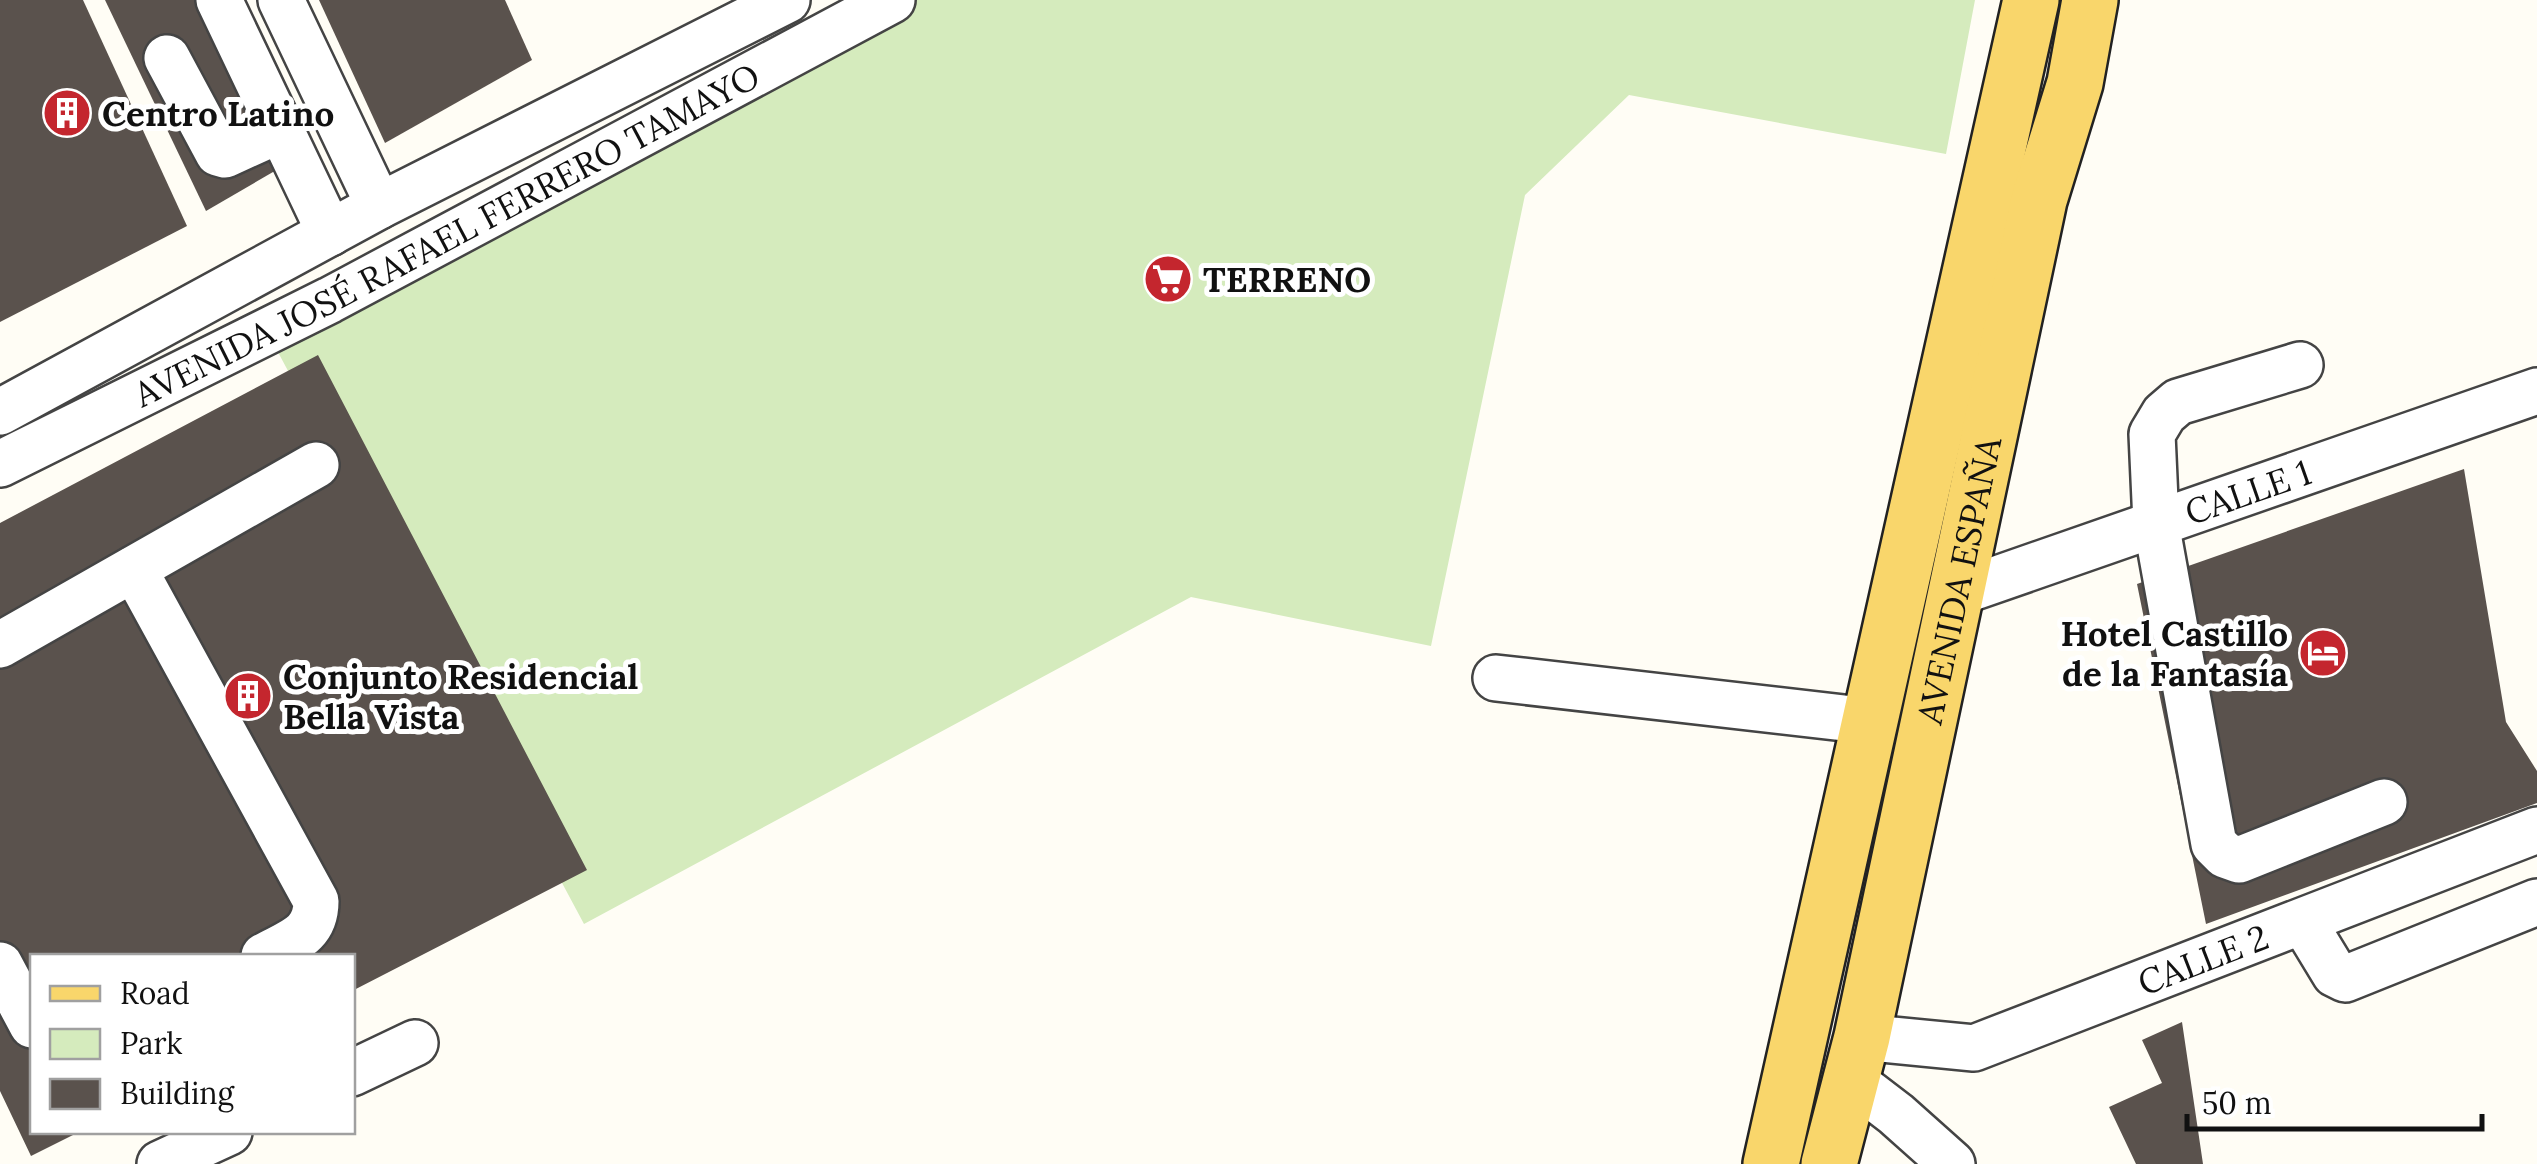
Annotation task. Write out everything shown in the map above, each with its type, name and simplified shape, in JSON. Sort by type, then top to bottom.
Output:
[{"type":"main road","name":"AVENIDA ESPAÑA","points":[[1771,1164],[2031,0]]},
{"type":"main road","name":"AVENIDA ESPAÑA","points":[[1829,1164],[1957,593],[2039,200],[2075,83],[2090,0]]},
{"type":"street","points":[[218,0],[330,233]]},
{"type":"street","points":[[281,0],[378,206]]},
{"type":"street","name":"AVENIDA JOSÉ RAFAEL FERRERO TAMAYO","points":[[0,412],[378,206],[787,0]]},
{"type":"street","name":"AVENIDA JOSÉ RAFAEL FERRERO TAMAYO","points":[[0,464],[330,300],[892,0]]},
{"type":"street","points":[[167,58],[218,153],[224,155],[280,130]]},
{"type":"street","points":[[2300,364],[2178,402],[2164,414],[2152,434],[2156,523],[2214,844],[2224,855],[2239,860],[2384,802]]},
{"type":"street","name":"CALLE 1","points":[[1957,593],[2537,392]]},
{"type":"street","points":[[0,645],[316,465]]},
{"type":"street","points":[[134,570],[316,900],[316,919],[304,934],[268,954]]},
{"type":"street","points":[[1496,678],[1870,721]]},
{"type":"street","name":"CALLE 2","points":[[1855,1058],[1974,1048],[2537,830]]},
{"type":"street","points":[[2304,923],[2335,974],[2345,979],[2537,902]]},
{"type":"street","points":[[0,964],[30,1021]]},
{"type":"street","points":[[355,1072],[414,1043]]},
{"type":"street","points":[[1855,1058],[1896,1114],[1952,1164]]},
{"type":"street","points":[[160,1164],[225,1134]]},
{"type":"green space","points":[[870,0],[1975,0],[1946,154],[1629,95],[1525,195],[1431,646],[1191,597],[584,924],[264,326]]},
{"type":"building","name":"Centro Latino","points":[[0,0],[83,0],[187,226],[0,322]]},
{"type":"building","points":[[105,0],[241,0],[311,150],[206,211]]},
{"type":"building","points":[[319,0],[505,0],[532,60],[385,143]]},
{"type":"building","name":"Conjunto Residencial Bella Vista","points":[[318,355],[587,870],[355,989],[355,954],[30,954],[30,1134],[75,1134],[31,1156],[0,1091],[0,523]]},
{"type":"building","name":"Hotel Castillo de la Fantasía","points":[[2464,469],[2506,722],[2537,771],[2537,803],[2206,924],[2137,584]]},
{"type":"building","points":[[2182,1022],[2203,1164],[2136,1164],[2109,1107],[2162,1083],[2142,1040]]},
{"type":"place","name":"Centro Latino","points":[[67,113]]},
{"type":"place","name":"TERRENO","points":[[1168,279]]},
{"type":"place","name":"Hotel Castillo de la Fantasía","points":[[2323,653]]},
{"type":"place","name":"Conjunto Residencial Bella Vista","points":[[248,696]]}]
